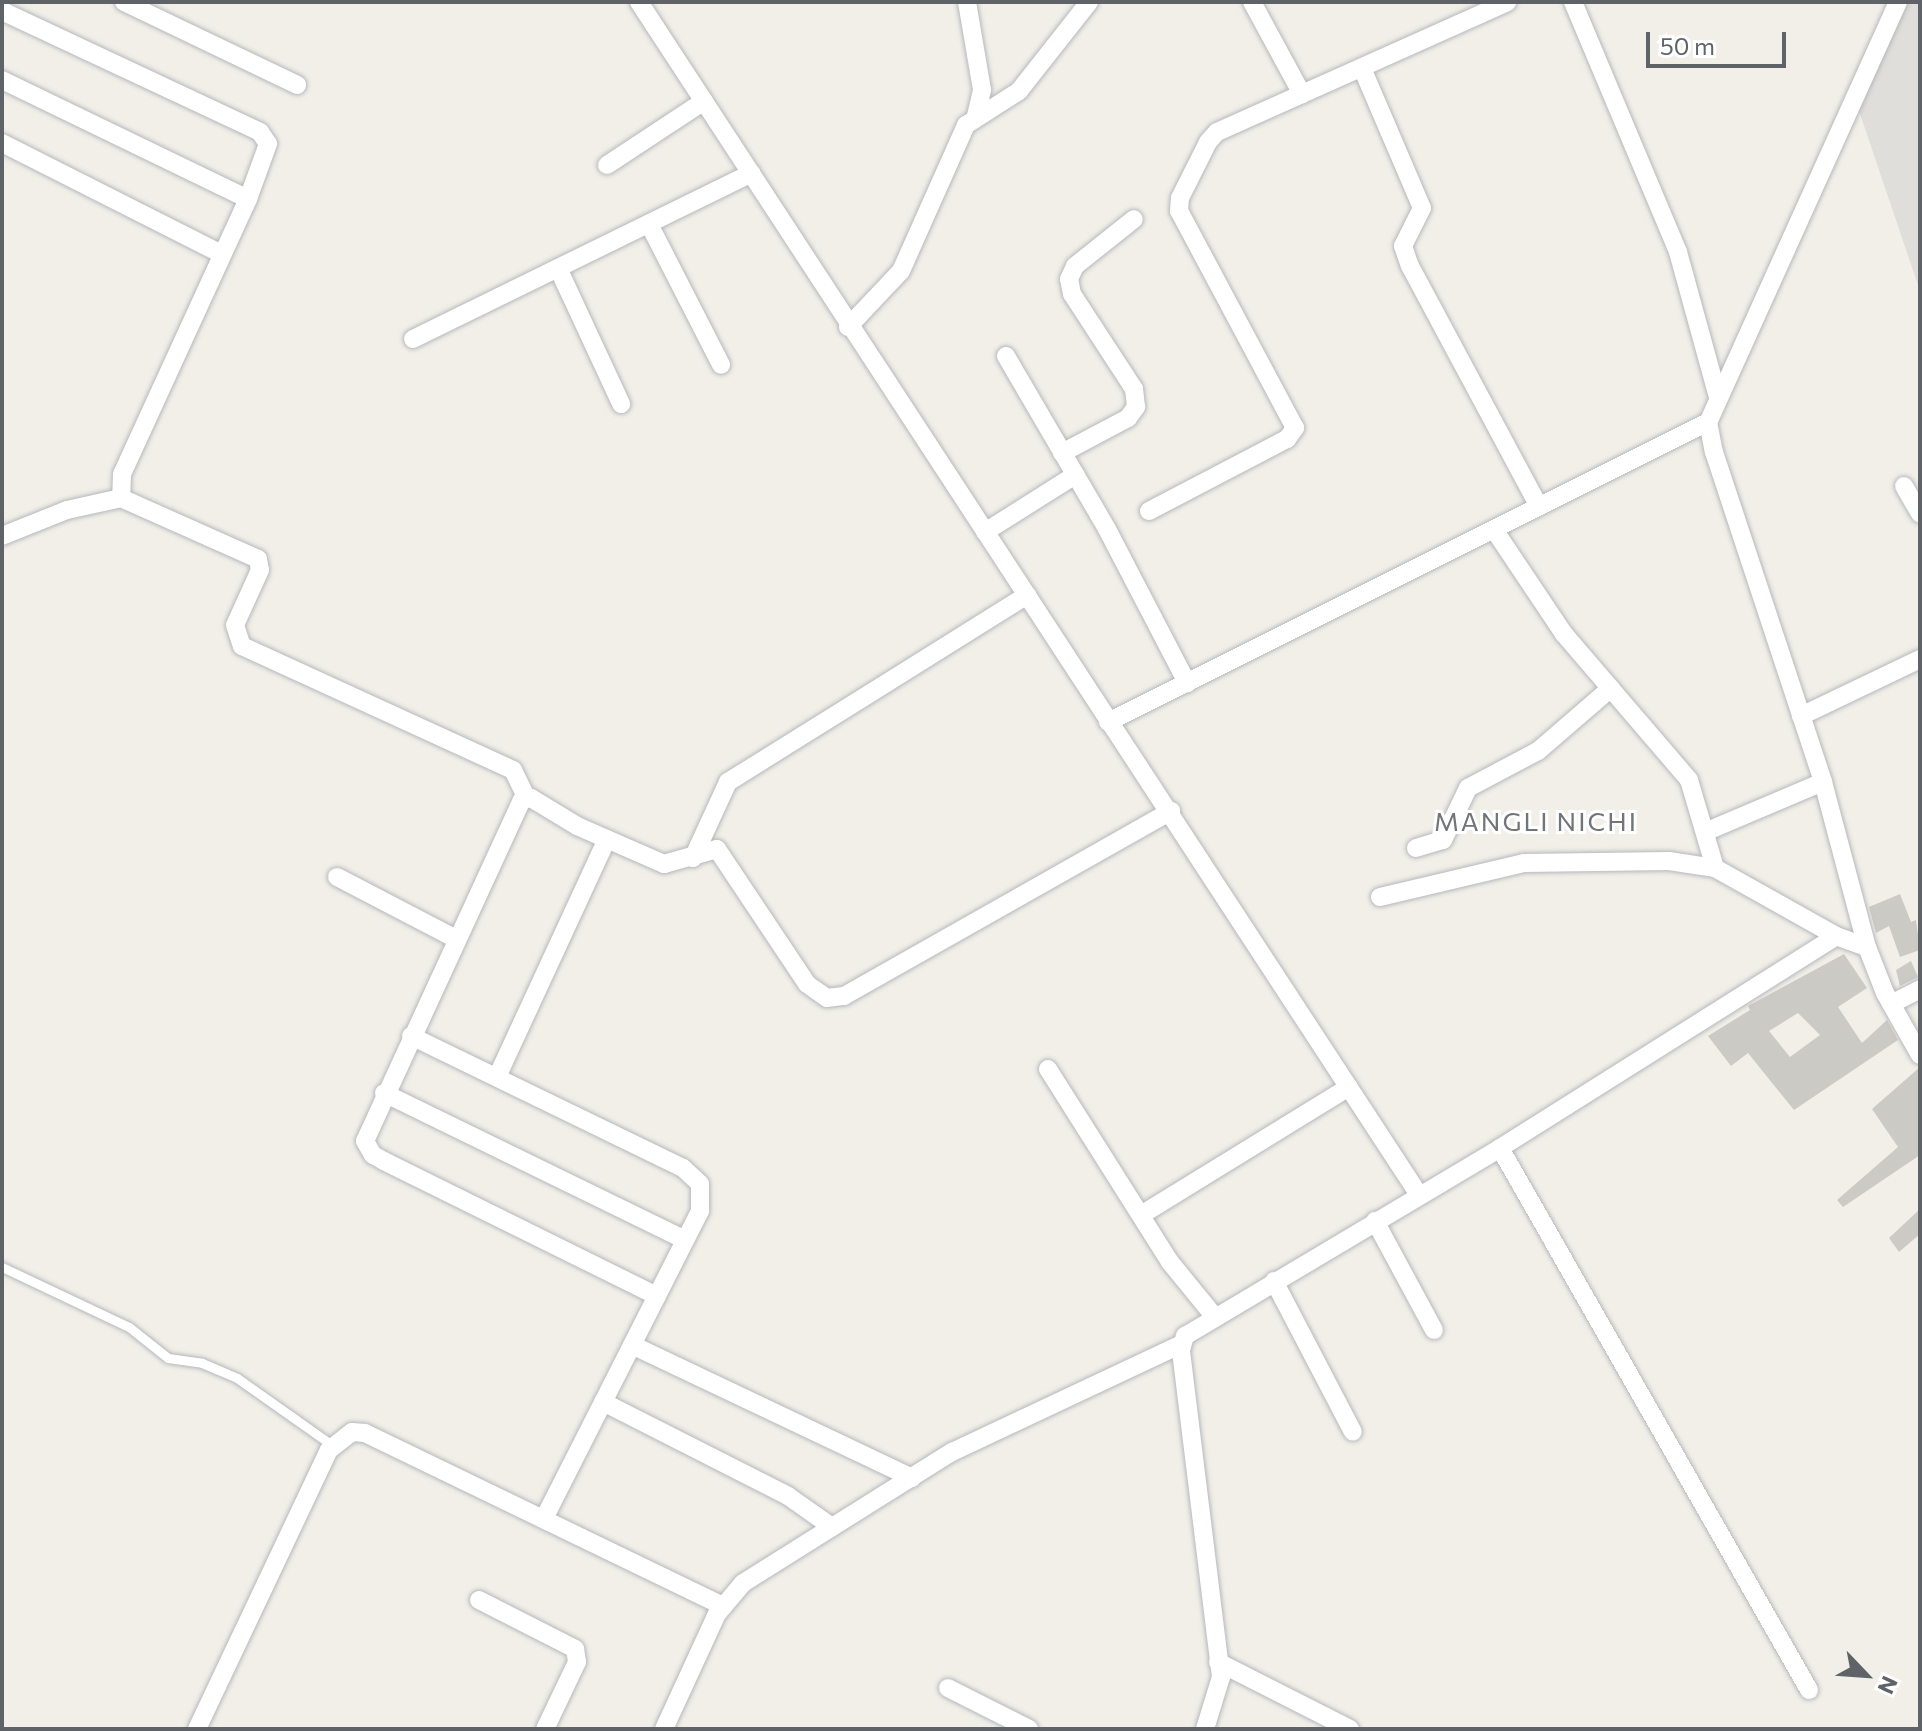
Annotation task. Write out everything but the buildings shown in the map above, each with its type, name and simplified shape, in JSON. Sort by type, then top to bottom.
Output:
[{"type":"street","points":[[124,2],[297,85]]},
{"type":"street","points":[[639,2],[752,173],[848,327],[1108,722],[1171,811],[1419,1195]]},
{"type":"street","points":[[967,2],[982,90],[976,116]]},
{"type":"street","points":[[848,327],[901,271],[959,136],[976,116],[1019,91],[1089,2]]},
{"type":"street","points":[[1252,2],[1302,94]]},
{"type":"street","points":[[1149,511],[1294,432],[1178,204],[1217,132],[1507,2]]},
{"type":"street","points":[[1573,2],[1678,252],[1718,397]]},
{"type":"street","points":[[1898,2],[1708,422],[1714,452],[1823,782],[1867,947],[1891,1004],[1920,1055]]},
{"type":"street","points":[[2,11],[260,132],[267,154],[122,474],[121,498]]},
{"type":"street","points":[[1362,68],[1422,208],[1403,246],[1410,266],[1539,507]]},
{"type":"street","points":[[2,80],[248,199]]},
{"type":"street","points":[[607,165],[704,101]]},
{"type":"street","points":[[2,143],[222,254]]},
{"type":"street","points":[[413,339],[752,173]]},
{"type":"street","points":[[1062,453],[1128,418],[1136,407],[1134,389],[1072,294],[1069,279],[1075,266],[1134,219]]},
{"type":"street","points":[[649,224],[721,365]]},
{"type":"street","points":[[558,268],[621,404]]},
{"type":"street","points":[[1006,356],[1075,475],[1187,683]]},
{"type":"street","points":[[1108,722],[1708,422]]},
{"type":"street","points":[[985,532],[1075,475]]},
{"type":"street","points":[[1904,486],[1920,514]]},
{"type":"street","points":[[2,536],[67,510],[121,498],[258,559],[260,570],[235,625],[242,646],[500,763],[519,776],[526,797],[607,839],[664,864],[693,858],[711,848],[724,854],[807,984],[816,993],[836,998],[1171,811]]},
{"type":"street","points":[[1495,531],[1551,616],[1689,780],[1715,868]]},
{"type":"street","points":[[693,858],[728,782],[1027,595]]},
{"type":"street","points":[[1801,716],[1920,659]]},
{"type":"street","points":[[1416,848],[1443,840],[1468,788],[1538,751],[1611,688]]},
{"type":"street","points":[[1705,832],[1823,782]]},
{"type":"street","points":[[526,797],[518,805],[384,1093],[365,1141],[373,1155],[657,1296]]},
{"type":"street","points":[[497,1077],[607,839]]},
{"type":"street","points":[[1380,897],[1524,863],[1669,861],[1715,868],[1836,936],[1867,947]]},
{"type":"street","points":[[337,877],[456,939]]},
{"type":"street","points":[[664,1729],[723,1606],[743,1583],[984,1435],[1182,1344],[1194,1328],[1500,1148],[1836,936]]},
{"type":"street","points":[[1891,1004],[1920,989]]},
{"type":"street","points":[[411,1036],[693,1174],[702,1196],[685,1240],[544,1518]]},
{"type":"street","points":[[1048,1069],[1178,1274],[1214,1316]]},
{"type":"street","points":[[1141,1215],[1349,1087]]},
{"type":"street","points":[[384,1093],[685,1240]]},
{"type":"street","points":[[1500,1148],[1809,1690]]},
{"type":"street","points":[[1375,1221],[1434,1330]]},
{"type":"street","points":[[1274,1281],[1353,1432]]},
{"type":"street","points":[[1182,1344],[1220,1692],[1205,1729]]},
{"type":"street","points":[[632,1345],[912,1478]]},
{"type":"street","points":[[603,1402],[788,1496],[832,1527]]},
{"type":"street","points":[[197,1729],[332,1445],[344,1434],[365,1433],[723,1606]]},
{"type":"street","points":[[479,1600],[577,1654],[545,1729]]},
{"type":"street","points":[[1218,1662],[1350,1729]]},
{"type":"street","points":[[948,1688],[1029,1729]]},
{"type":"lane","points":[[2,1267],[129,1327],[168,1358],[202,1363],[237,1378],[332,1445]]},
{"type":"shaded area","points":[[1908,2],[1920,2],[1920,291],[1858,108]]},
{"type":"district","name":"MANGLI NICHI","points":[[1536,821]]}]
